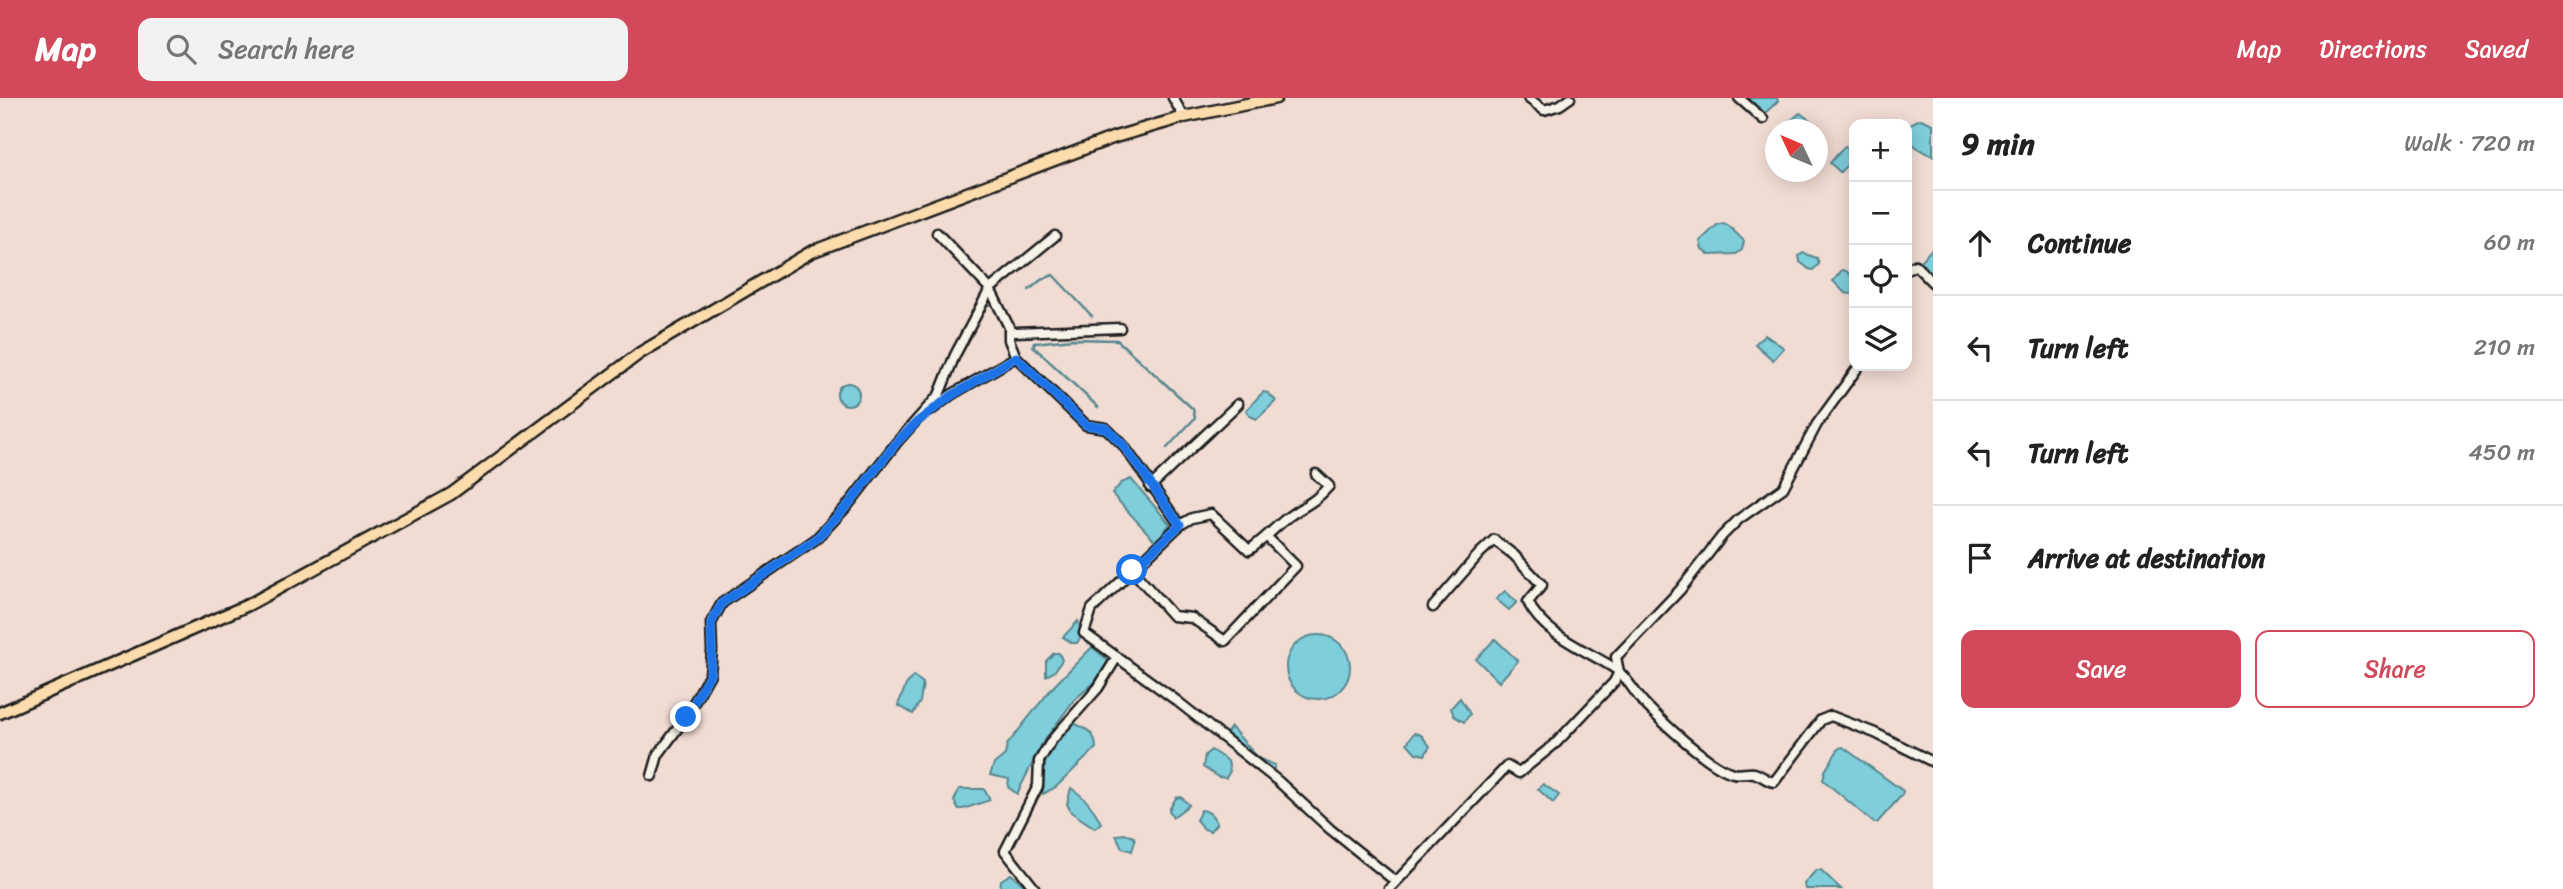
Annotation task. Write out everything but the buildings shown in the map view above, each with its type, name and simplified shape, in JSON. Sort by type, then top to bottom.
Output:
[{"type":"main road","points":[[0,713],[248,605],[452,494],[640,353],[811,252],[1115,137],[1184,117],[1276,98]]},
{"type":"street","points":[[1173,98],[1184,117]]},
{"type":"street","points":[[1528,98],[1544,110],[1560,105],[1570,98]]},
{"type":"street","points":[[1739,98],[1763,119]]},
{"type":"street","points":[[936,233],[990,289],[1009,327],[1009,340],[1016,357],[1086,425],[1106,428],[1123,445],[1150,487],[1180,525]]},
{"type":"street","points":[[652,776],[658,755],[686,717],[710,674],[711,623],[722,603],[816,539],[848,505],[897,442],[939,395],[955,355],[990,289],[1055,236]]},
{"type":"street","points":[[1912,267],[1915,265],[1933,283]]},
{"type":"street","points":[[1015,331],[1120,328]]},
{"type":"street","points":[[917,422],[951,396],[1016,357]]},
{"type":"street","points":[[1389,889],[1507,766],[1519,773],[1556,743],[1614,682],[1619,672],[1616,657],[1680,590],[1722,536],[1739,519],[1783,488],[1817,424],[1855,371]]},
{"type":"street","points":[[1150,487],[1238,404]]},
{"type":"street","points":[[1316,474],[1329,486],[1315,501],[1291,515],[1272,530],[1268,538],[1249,550],[1211,514],[1192,518],[1180,525],[1092,609],[1084,633],[1268,773],[1330,829],[1395,881]]},
{"type":"street","points":[[1132,570],[1173,616],[1192,618],[1225,641],[1296,566],[1268,538]]},
{"type":"street","points":[[1433,607],[1494,540],[1514,555],[1542,585],[1528,603],[1540,619],[1564,639],[1619,672],[1658,719],[1685,742],[1731,773],[1755,774],[1774,782],[1821,720],[1831,716],[1875,733],[1933,762]]},
{"type":"street","points":[[1035,889],[1004,851],[1038,786],[1039,761],[1052,740],[1098,688],[1118,657]]},
{"type":"water","points":[[1748,98],[1777,98],[1778,101],[1764,114]]},
{"type":"water","points":[[1800,113],[1808,119],[1792,119]]},
{"type":"water","points":[[1921,119],[1933,124],[1933,156],[1912,143],[1912,123]]},
{"type":"water","points":[[1845,146],[1849,150],[1849,163],[1840,172],[1830,163]]},
{"type":"water","points":[[1723,223],[1744,241],[1742,250],[1736,254],[1710,255],[1702,249],[1700,241],[1717,225]]},
{"type":"water","points":[[1933,248],[1933,274],[1919,262]]},
{"type":"water","points":[[1803,253],[1817,258],[1819,264],[1813,270],[1800,262],[1799,256]]},
{"type":"water","points":[[1842,270],[1846,271],[1849,274],[1849,294],[1845,293],[1833,281]]},
{"type":"water","points":[[1765,335],[1784,348],[1773,360],[1755,344]]},
{"type":"water","points":[[848,383],[856,386],[859,394],[856,402],[848,405],[840,402],[837,394],[840,386]]},
{"type":"water","points":[[1263,392],[1276,401],[1257,419],[1250,416],[1246,410]]},
{"type":"water","points":[[1131,479],[1170,524],[1156,542],[1112,494],[1121,483]]},
{"type":"water","points":[[1505,591],[1517,602],[1509,610],[1496,599]]},
{"type":"water","points":[[1078,621],[1082,635],[1077,643],[1072,643],[1063,637]]},
{"type":"water","points":[[1318,635],[1336,641],[1344,649],[1350,667],[1344,685],[1336,693],[1318,699],[1300,693],[1292,685],[1286,667],[1292,649],[1300,641]]},
{"type":"water","points":[[1495,639],[1518,661],[1499,682],[1476,659]]},
{"type":"water","points":[[1092,647],[1109,661],[1095,682],[1074,700],[1042,744],[1017,794],[1008,787],[1009,779],[990,775],[994,764],[1005,755],[1007,745],[1052,688]]},
{"type":"water","points":[[1054,653],[1059,653],[1062,660],[1054,672],[1046,676],[1046,661]]},
{"type":"water","points":[[913,676],[923,683],[920,702],[913,714],[898,705]]},
{"type":"water","points":[[1460,698],[1470,714],[1464,722],[1454,716],[1451,708]]},
{"type":"water","points":[[1071,722],[1092,734],[1096,748],[1056,787],[1043,794],[1045,762],[1056,740]]},
{"type":"water","points":[[1231,727],[1258,758],[1275,765],[1273,771],[1230,739],[1226,734]]},
{"type":"water","points":[[1414,733],[1421,735],[1430,746],[1425,755],[1416,753],[1407,743]]},
{"type":"water","points":[[1843,747],[1903,791],[1877,823],[1823,780],[1825,771],[1839,748]]},
{"type":"water","points":[[1211,750],[1228,761],[1230,771],[1226,778],[1218,777],[1203,767],[1205,755]]},
{"type":"water","points":[[1543,784],[1559,795],[1553,803],[1538,789]]},
{"type":"water","points":[[1071,788],[1085,799],[1095,812],[1101,823],[1095,828],[1071,812],[1067,804]]},
{"type":"water","points":[[959,789],[984,789],[990,800],[958,809],[954,801]]},
{"type":"water","points":[[1181,797],[1189,805],[1173,817],[1169,810],[1176,798]]},
{"type":"water","points":[[1201,810],[1211,814],[1217,823],[1210,831],[1204,829],[1196,820]]},
{"type":"water","points":[[1116,835],[1134,837],[1132,851],[1122,848]]},
{"type":"water","points":[[1816,870],[1821,870],[1841,889],[1805,889],[1804,884]]},
{"type":"water","points":[[1011,874],[1024,885],[1024,889],[1000,889],[1001,880]]},
{"type":"waterway","points":[[1029,290],[1041,280],[1053,275],[1092,316]]},
{"type":"waterway","points":[[1098,407],[1033,346],[1034,343],[1073,339],[1117,340],[1193,409],[1195,418],[1167,448]]},
{"type":"route","points":[[686,717],[710,674],[711,623],[722,603],[816,539],[917,422],[951,396],[1016,357],[1086,425],[1106,428],[1123,445],[1150,487],[1180,525],[1132,570]]}]
